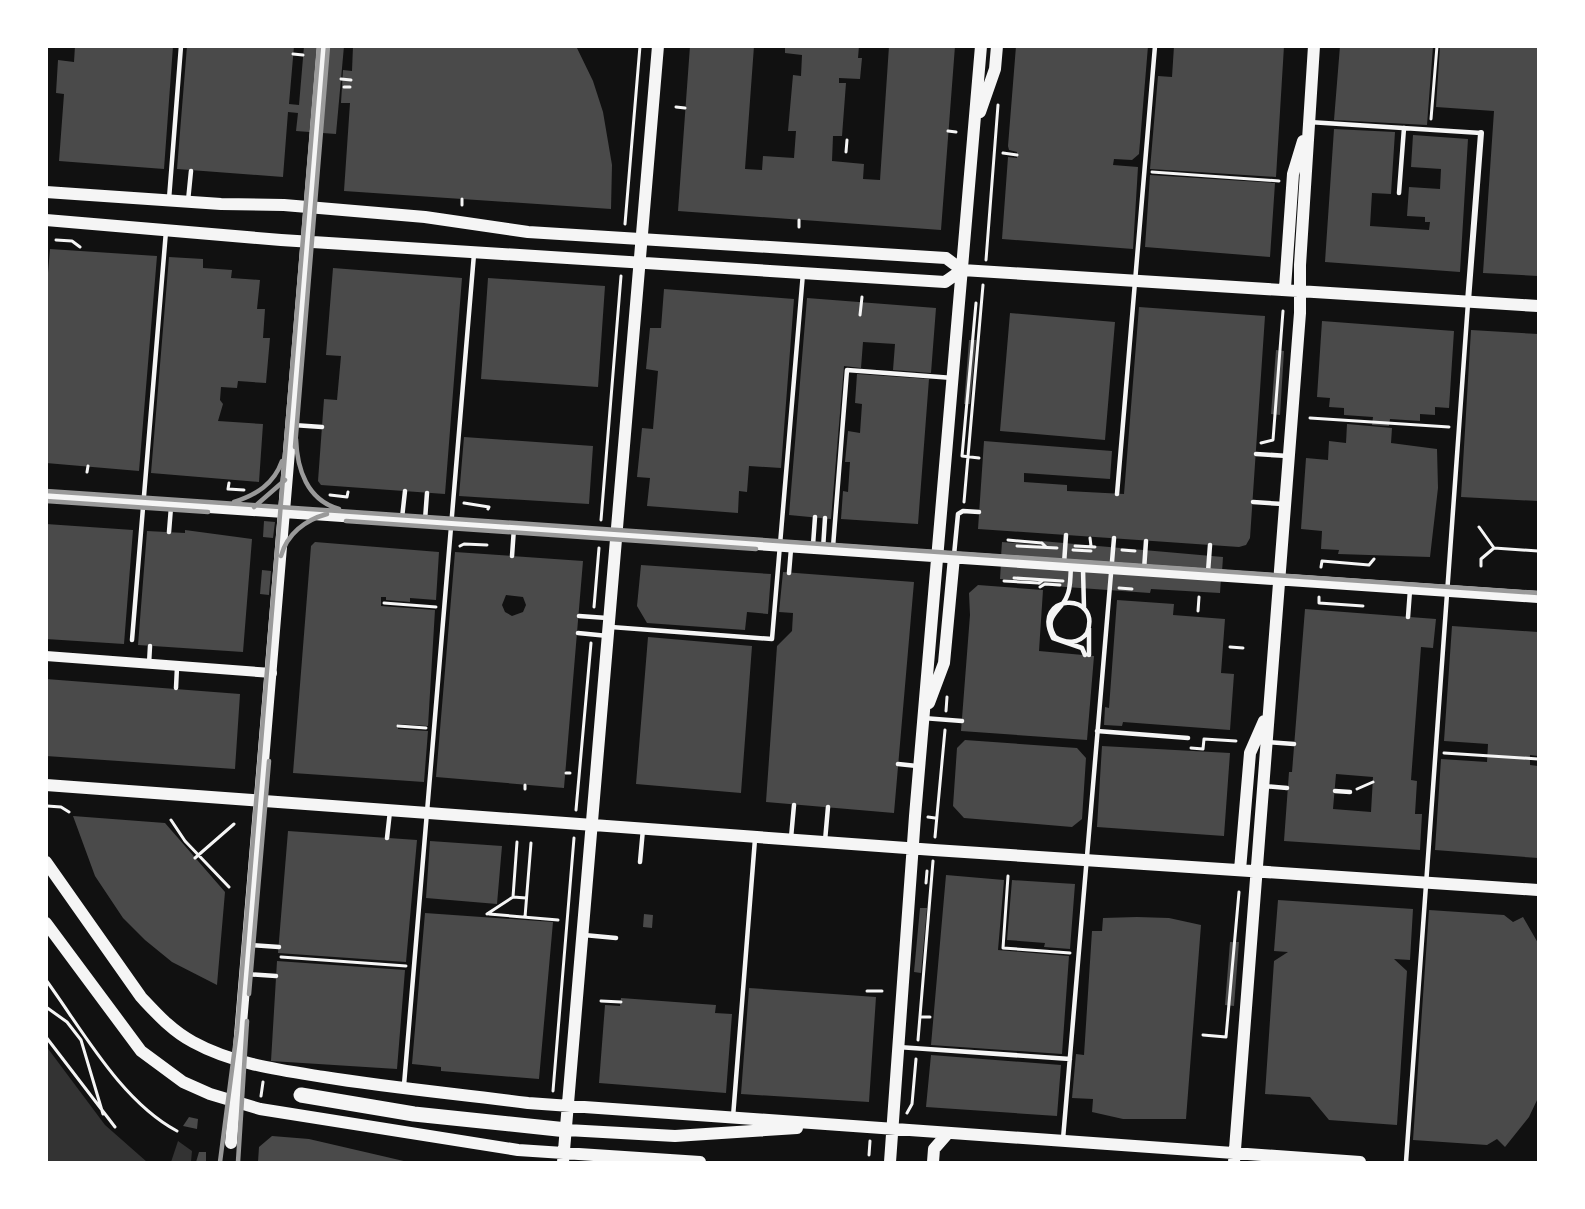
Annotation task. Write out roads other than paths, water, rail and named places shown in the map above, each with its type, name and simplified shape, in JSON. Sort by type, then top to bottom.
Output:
[{"type":"highway","points":[[302,1095],[414,1114],[567,1130]]},
{"type":"main road","points":[[231,1143],[286,512],[323,46]]},
{"type":"main road","points":[[564,1158],[657,46]]},
{"type":"main road","points":[[980,131],[981,46]]},
{"type":"main road","points":[[890,1162],[923,718],[962,270],[980,131],[995,69],[997,46]]},
{"type":"main road","points":[[1234,1158],[1288,456],[1314,46]]},
{"type":"main road","points":[[1285,288],[1293,174],[1309,122]]},
{"type":"main road","points":[[46,192],[425,217],[528,231],[946,258],[962,270],[985,272],[1285,288],[1539,306]]},
{"type":"main road","points":[[46,220],[308,242],[945,282],[962,270]]},
{"type":"main road","points":[[46,496],[1539,597]]},
{"type":"main road","points":[[923,718],[944,663],[954,557]]},
{"type":"main road","points":[[1240,870],[1250,753],[1268,711]]},
{"type":"main road","points":[[46,785],[934,850],[1539,890]]},
{"type":"main road","points":[[46,862],[141,997],[158,1016],[194,1043],[238,1061],[300,1074],[403,1089],[552,1105],[1184,1150],[1234,1158],[1360,1162]]},
{"type":"main road","points":[[46,923],[141,1051],[183,1082],[235,1102],[260,1109],[564,1158],[700,1162]]},
{"type":"main road","points":[[567,1130],[675,1136],[837,1126]]},
{"type":"main road","points":[[933,1162],[934,1149],[948,1133]]},
{"type":"main road","points":[[1184,1150],[1191,1162]]},
{"type":"street","points":[[1468,301],[1481,133]]},
{"type":"street","points":[[46,656],[272,674]]},
{"type":"lane","points":[[169,200],[181,46]]},
{"type":"lane","points":[[1117,494],[1155,46]]},
{"type":"lane","points":[[171,93],[177,93]]},
{"type":"lane","points":[[1309,122],[1481,133]]},
{"type":"lane","points":[[1399,193],[1404,128]]},
{"type":"lane","points":[[188,202],[191,171]]},
{"type":"lane","points":[[132,640],[166,231]]},
{"type":"lane","points":[[403,1089],[474,251]]},
{"type":"lane","points":[[578,633],[591,634],[609,627],[772,639],[786,546],[803,273]]},
{"type":"lane","points":[[1406,1162],[1468,301]]},
{"type":"lane","points":[[823,549],[847,370],[953,378]]},
{"type":"lane","points":[[293,425],[322,427]]},
{"type":"lane","points":[[1256,454],[1288,456]]},
{"type":"lane","points":[[402,520],[405,491]]},
{"type":"lane","points":[[424,522],[427,493]]},
{"type":"lane","points":[[1252,502],[1284,504]]},
{"type":"lane","points":[[170,532],[172,504]]},
{"type":"lane","points":[[954,557],[958,514],[963,511],[979,512]]},
{"type":"lane","points":[[815,518],[823,549]]},
{"type":"lane","points":[[823,549],[825,518]]},
{"type":"lane","points":[[512,556],[514,528]]},
{"type":"lane","points":[[1066,535],[1083,598],[1090,632],[1087,655],[1082,648],[1059,641],[1050,632],[1048,625],[1050,614],[1057,606],[1062,603],[1069,602],[1078,604],[1086,611],[1089,622],[1087,633],[1080,640],[1067,642],[1055,637],[1052,632],[1050,624],[1053,612],[1060,605],[1066,599],[1073,565]]},
{"type":"lane","points":[[1063,1142],[1114,538]]},
{"type":"lane","points":[[1144,570],[1146,540]]},
{"type":"lane","points":[[1208,574],[1210,545]]},
{"type":"lane","points":[[786,546],[789,573]]},
{"type":"lane","points":[[1408,617],[1410,588]]},
{"type":"lane","points":[[579,616],[593,617],[609,627]]},
{"type":"lane","points":[[149,664],[150,646]]},
{"type":"lane","points":[[176,688],[177,666]]},
{"type":"lane","points":[[923,718],[962,721]]},
{"type":"lane","points":[[1097,731],[1188,738]]},
{"type":"lane","points":[[1266,742],[1294,744]]},
{"type":"lane","points":[[898,764],[920,766]]},
{"type":"lane","points":[[1263,786],[1287,788]]},
{"type":"lane","points":[[1335,791],[1350,792]]},
{"type":"lane","points":[[791,839],[794,805]]},
{"type":"lane","points":[[825,841],[828,807]]},
{"type":"lane","points":[[387,838],[390,810]]},
{"type":"lane","points":[[640,862],[643,828]]},
{"type":"lane","points":[[733,1117],[756,836]]},
{"type":"lane","points":[[584,935],[616,938]]},
{"type":"lane","points":[[249,945],[279,947]]},
{"type":"lane","points":[[246,974],[276,976]]},
{"type":"lane","points":[[898,1047],[1070,1059]]},
{"type":"railway","points":[[220,1162],[237,1031],[319,46]]},
{"type":"railway","points":[[295,447],[328,46]]},
{"type":"railway","points":[[296,439],[299,461],[306,482],[319,498],[339,509]]},
{"type":"railway","points":[[234,502],[263,488],[279,469],[282,461]]},
{"type":"railway","points":[[254,507],[285,480]]},
{"type":"railway","points":[[46,491],[1538,593]]},
{"type":"railway","points":[[46,501],[208,512]]},
{"type":"railway","points":[[281,556],[288,541],[298,529],[311,520],[327,514]]},
{"type":"railway","points":[[346,521],[756,549]]},
{"type":"railway","points":[[249,994],[269,761]]},
{"type":"railway","points":[[238,1162],[247,1021]]}]
